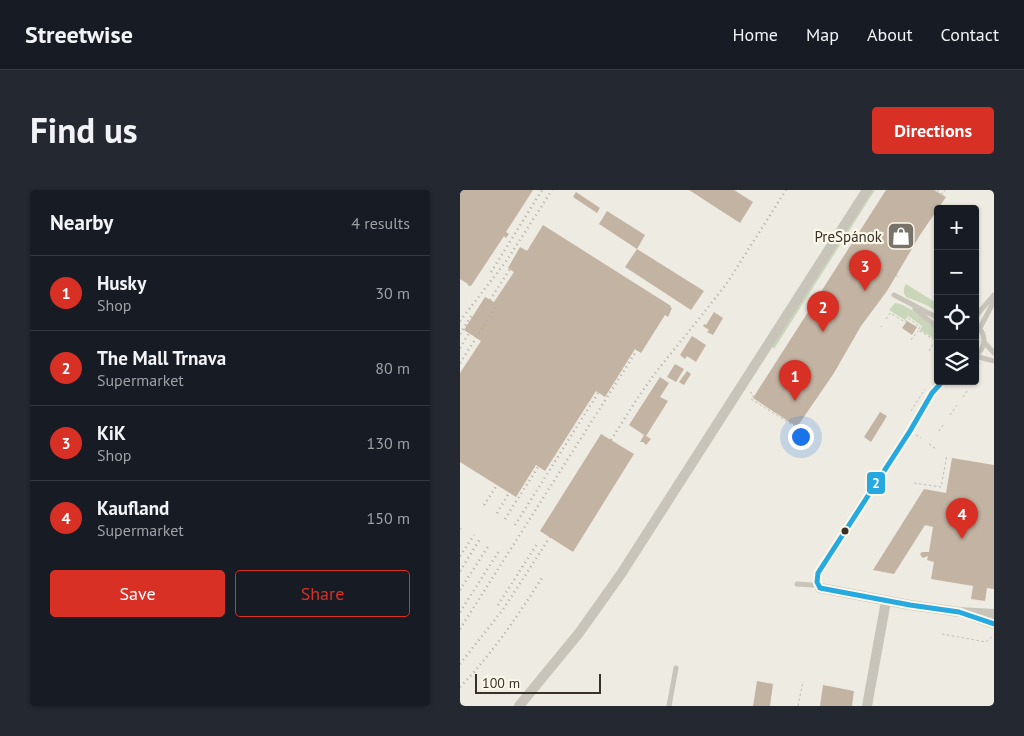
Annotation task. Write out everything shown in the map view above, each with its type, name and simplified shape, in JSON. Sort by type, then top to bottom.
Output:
[{"type":"street","points":[[519,706],[579,633],[621,574],[867,190]]},
{"type":"street","points":[[819,586],[910,605],[959,612],[994,614]]},
{"type":"street","points":[[867,706],[886,600]]},
{"type":"street","points":[[959,612],[994,624]]},
{"type":"lane","points":[[894,295],[934,316]]},
{"type":"lane","points":[[979,312],[994,295]]},
{"type":"lane","points":[[979,323],[994,301]]},
{"type":"lane","points":[[909,304],[934,325]]},
{"type":"lane","points":[[979,328],[984,334],[982,350],[979,353]]},
{"type":"lane","points":[[984,342],[994,353]]},
{"type":"lane","points":[[979,357],[994,361]]},
{"type":"lane","points":[[797,584],[819,586],[817,582],[818,573],[910,431],[936,385]]},
{"type":"lane","points":[[932,393],[939,385]]},
{"type":"lane","points":[[669,706],[676,668]]},
{"type":"path","points":[[937,190],[943,194],[945,190]]},
{"type":"path","points":[[892,272],[900,278]]},
{"type":"path","points":[[886,319],[890,313],[905,322],[908,318],[920,327],[911,340]]},
{"type":"path","points":[[918,330],[934,340]]},
{"type":"path","points":[[928,351],[934,342]]},
{"type":"path","points":[[911,412],[929,383]]},
{"type":"path","points":[[963,397],[967,391]]},
{"type":"path","points":[[750,392],[754,395],[751,399],[794,426]]},
{"type":"path","points":[[950,414],[957,405]]},
{"type":"path","points":[[939,431],[944,424]]},
{"type":"path","points":[[913,433],[921,438]]},
{"type":"path","points":[[934,441],[930,444],[936,449]]},
{"type":"path","points":[[914,483],[942,487],[947,455]]},
{"type":"path","points":[[942,634],[986,642],[994,636]]},
{"type":"path","points":[[798,706],[803,681]]},
{"type":"green space","points":[[872,190],[875,190],[774,349],[772,346]]},
{"type":"green space","points":[[906,284],[934,302],[934,310],[927,305],[906,297],[904,287]]},
{"type":"green space","points":[[895,303],[912,310],[934,328],[934,339],[920,330],[922,326],[908,316],[905,320],[889,310]]},
{"type":"building","points":[[462,190],[533,190],[506,232],[509,234],[506,238],[504,236],[471,286],[460,279],[460,194]]},
{"type":"building","points":[[689,190],[734,190],[753,202],[740,223]]},
{"type":"building","points":[[886,190],[934,190],[946,197],[941,205],[934,205],[934,215],[887,291],[861,326],[834,373],[797,427],[753,398]]},
{"type":"building","points":[[576,192],[600,208],[597,213],[573,197]]},
{"type":"building","points":[[607,211],[645,235],[637,249],[599,224]]},
{"type":"building","points":[[543,225],[672,308],[668,317],[665,315],[641,353],[635,349],[605,397],[596,391],[545,471],[536,465],[516,497],[460,462],[460,373],[481,341],[464,330],[485,297],[494,302],[514,272],[508,268],[520,247],[527,251]]},
{"type":"building","points":[[637,249],[704,291],[691,310],[625,267]]},
{"type":"building","points":[[714,312],[723,318],[713,335],[707,332],[709,330],[703,326],[704,324],[706,325]]},
{"type":"building","points":[[907,321],[917,327],[912,335],[902,328]]},
{"type":"building","points":[[692,336],[706,345],[696,362],[687,356],[685,359],[680,355]]},
{"type":"building","points":[[675,364],[684,369],[676,382],[667,377]]},
{"type":"building","points":[[687,371],[691,374],[684,385],[679,382]]},
{"type":"building","points":[[660,377],[669,383],[660,397],[668,401],[646,436],[651,439],[646,445],[640,442],[644,435],[629,425]]},
{"type":"building","points":[[880,412],[887,416],[871,442],[864,437]]},
{"type":"building","points":[[601,434],[634,454],[573,552],[540,531]]},
{"type":"building","points":[[952,458],[994,465],[994,589],[987,588],[985,601],[971,599],[973,586],[931,579],[934,562],[927,560],[928,556],[923,558],[920,554],[922,552],[929,552],[933,527],[925,525],[894,574],[873,570],[924,489],[946,493]]},
{"type":"building","points":[[757,681],[773,684],[770,706],[753,706]]},
{"type":"building","points":[[823,685],[854,691],[852,706],[820,706]]},
{"type":"railway","points":[[491,272],[542,190]]},
{"type":"railway","points":[[460,321],[507,260],[552,190]]},
{"type":"railway","points":[[611,440],[656,372],[727,283],[786,190]]},
{"type":"railway","points":[[490,300],[510,269]]},
{"type":"railway","points":[[460,363],[496,307]]},
{"type":"railway","points":[[460,334],[472,315]]},
{"type":"railway","points":[[460,348],[469,333]]},
{"type":"railway","points":[[460,629],[637,350]]},
{"type":"railway","points":[[515,525],[598,393]]},
{"type":"railway","points":[[505,519],[538,467]]},
{"type":"railway","points":[[484,505],[497,485]]},
{"type":"railway","points":[[497,513],[509,493]]},
{"type":"railway","points":[[460,556],[474,535]]},
{"type":"railway","points":[[460,664],[504,608],[550,537]]},
{"type":"railway","points":[[460,571],[480,539]]},
{"type":"railway","points":[[498,605],[537,544]]},
{"type":"railway","points":[[460,590],[489,545]]},
{"type":"railway","points":[[460,612],[499,551]]},
{"type":"railway","points":[[460,687],[504,635],[542,578]]},
{"type":"transit line","name":"2","points":[[820,588],[817,582],[818,573],[910,431],[932,393],[939,385]]},
{"type":"transit line","name":"2","points":[[820,588],[959,612],[994,624]]},
{"type":"place","name":"PreSpánok","points":[[901,236]]},
{"type":"place","name":"KiK","points":[[865,291]]},
{"type":"place","name":"The Mall Trnava","points":[[823,332]]},
{"type":"place","name":"Husky","points":[[795,401]]},
{"type":"place","name":"Kaufland","points":[[962,539]]}]
